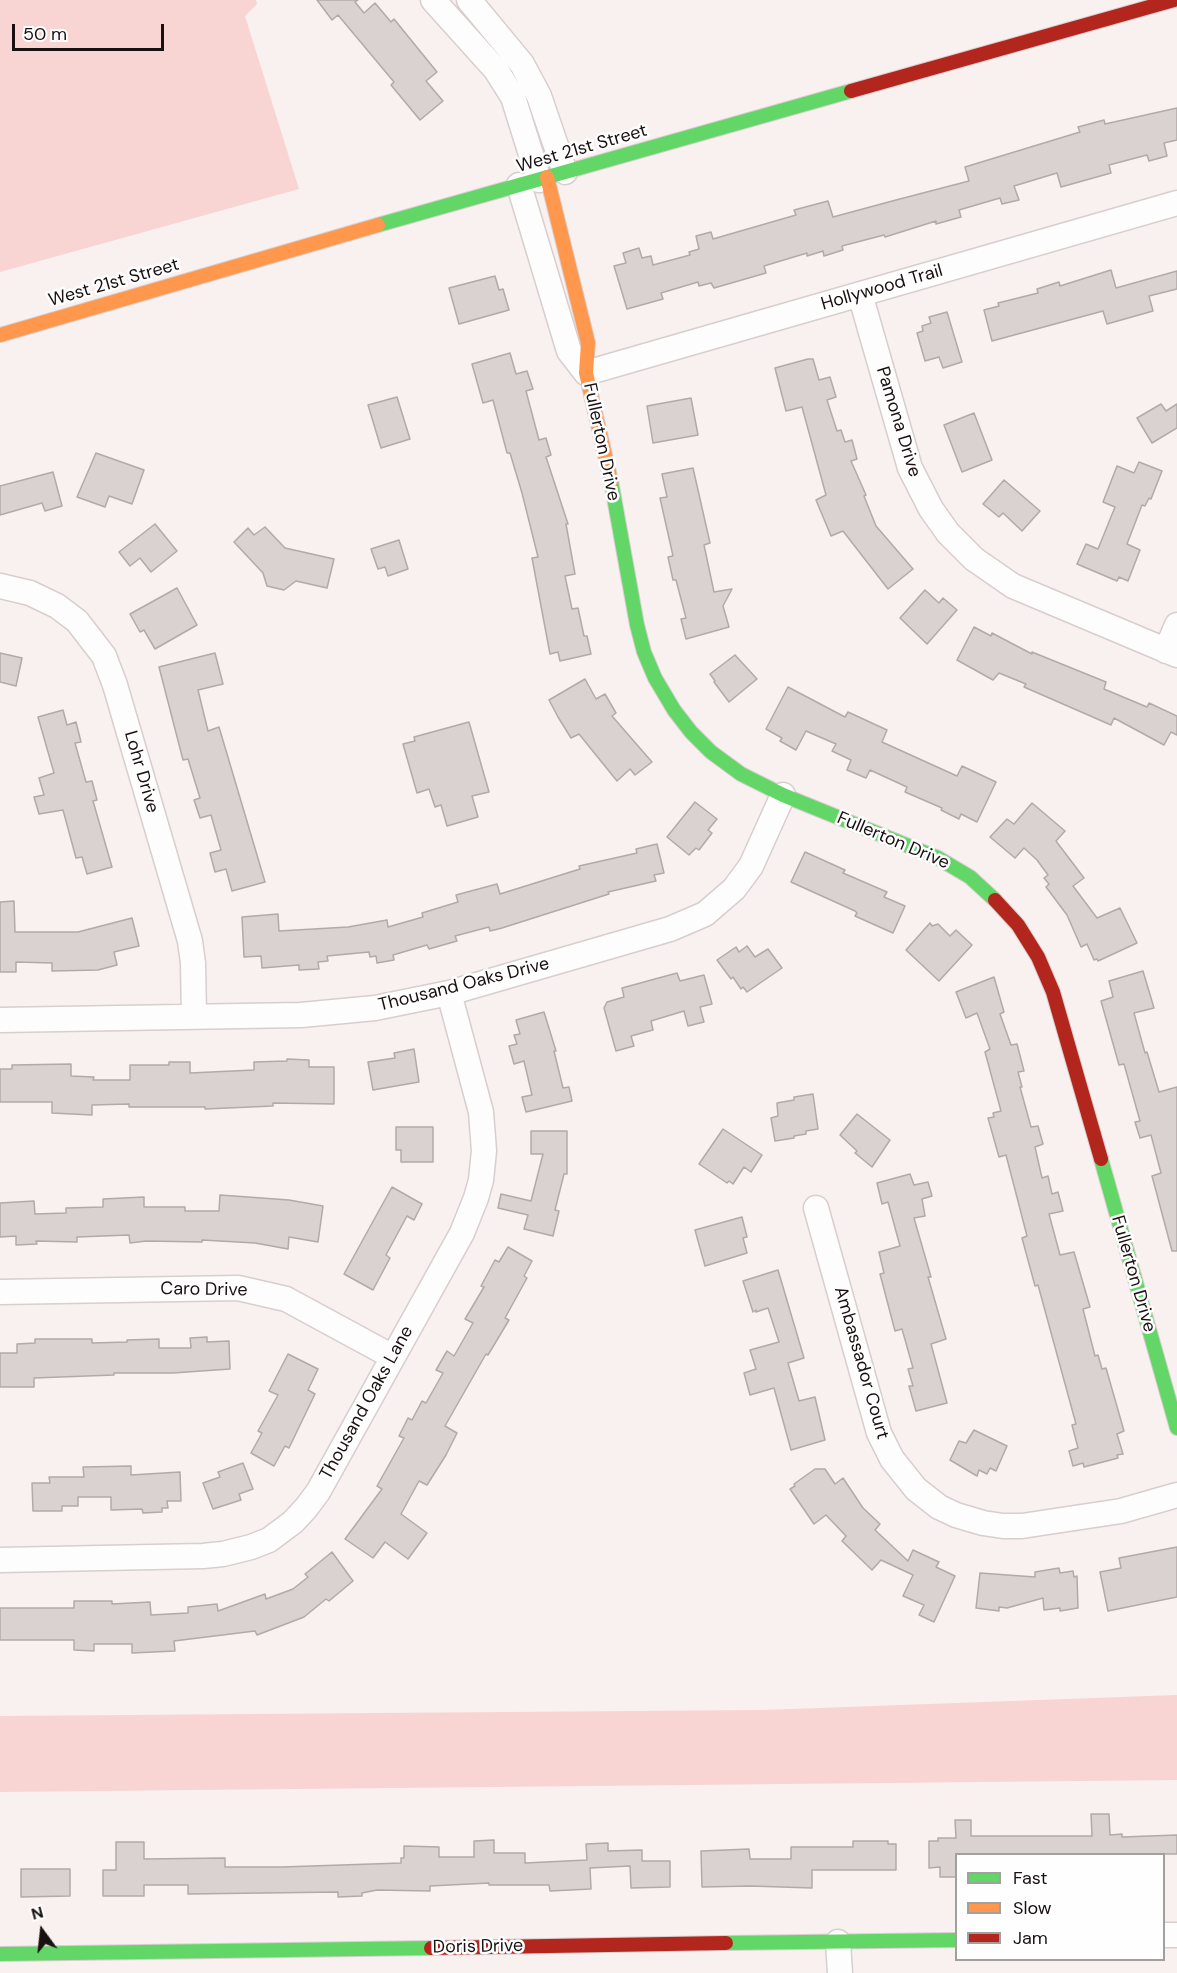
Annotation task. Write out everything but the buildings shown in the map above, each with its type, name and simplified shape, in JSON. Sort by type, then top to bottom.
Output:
[{"type":"street","name":"Fullerton Drive","points":[[433,0],[496,70],[513,96],[542,179]]},
{"type":"street","name":"Fullerton Drive","points":[[469,0],[522,64],[539,96],[542,179],[569,351],[586,373],[610,478],[637,625],[644,652],[655,678],[679,718],[711,752],[741,774],[783,795],[920,850],[955,867],[999,903],[1029,940],[1053,992],[1177,1428]]},
{"type":"street","name":"West 21st Street","points":[[0,335],[297,248],[1174,0]]},
{"type":"street","name":"Hollywood Trail","points":[[586,373],[1177,203]]},
{"type":"street","name":"Pamona Drive","points":[[860,294],[910,468],[926,501],[948,533],[974,559],[1013,586],[1172,653]]},
{"type":"street","name":"Lohr Drive","points":[[0,586],[30,593],[57,606],[77,621],[104,656],[116,685],[190,940],[194,1016]]},
{"type":"street","points":[[1172,653],[1177,625]]},
{"type":"street","name":"Thousand Oaks Drive","points":[[0,1020],[301,1015],[375,1008],[449,993],[670,929],[705,914],[734,889],[751,866],[783,795]]},
{"type":"street","name":"Thousand Oaks Lane","points":[[0,1560],[203,1557],[232,1552],[269,1540],[293,1522],[318,1492],[462,1233],[481,1179],[484,1141],[481,1112],[449,993]]},
{"type":"street","name":"Ambassador Court","points":[[816,1208],[879,1433],[891,1460],[916,1489],[939,1507],[965,1518],[1003,1526],[1022,1526],[1121,1511],[1177,1495]]},
{"type":"street","name":"Caro Drive","points":[[0,1292],[238,1288],[286,1299],[393,1357]]},
{"type":"street","name":"Doris Drive","points":[[0,1954],[955,1940]]},
{"type":"street","points":[[838,1942],[840,1973]]},
{"type":"shaded area","points":[[0,0],[256,0],[257,4],[245,16],[299,189],[0,272]]},
{"type":"shaded area","points":[[1177,1695],[1177,1780],[0,1792],[0,1716],[764,1710]]},
{"type":"traffic: fast","points":[[378,225],[851,91]]},
{"type":"traffic: fast","points":[[611,481],[644,652],[655,678],[674,710],[691,732],[711,752],[741,774],[783,795],[938,858],[970,877],[995,900]]},
{"type":"traffic: fast","points":[[1101,1159],[1177,1428]]},
{"type":"traffic: fast","points":[[726,1943],[955,1940]]},
{"type":"traffic: fast","points":[[0,1954],[431,1948]]},
{"type":"traffic: slow","points":[[547,177],[588,343],[586,373],[611,481]]},
{"type":"traffic: slow","points":[[0,335],[378,225]]},
{"type":"traffic: jam","points":[[851,91],[1174,0]]},
{"type":"traffic: jam","points":[[995,900],[1018,925],[1038,957],[1053,992],[1101,1159]]},
{"type":"traffic: jam","points":[[431,1948],[726,1943]]}]
